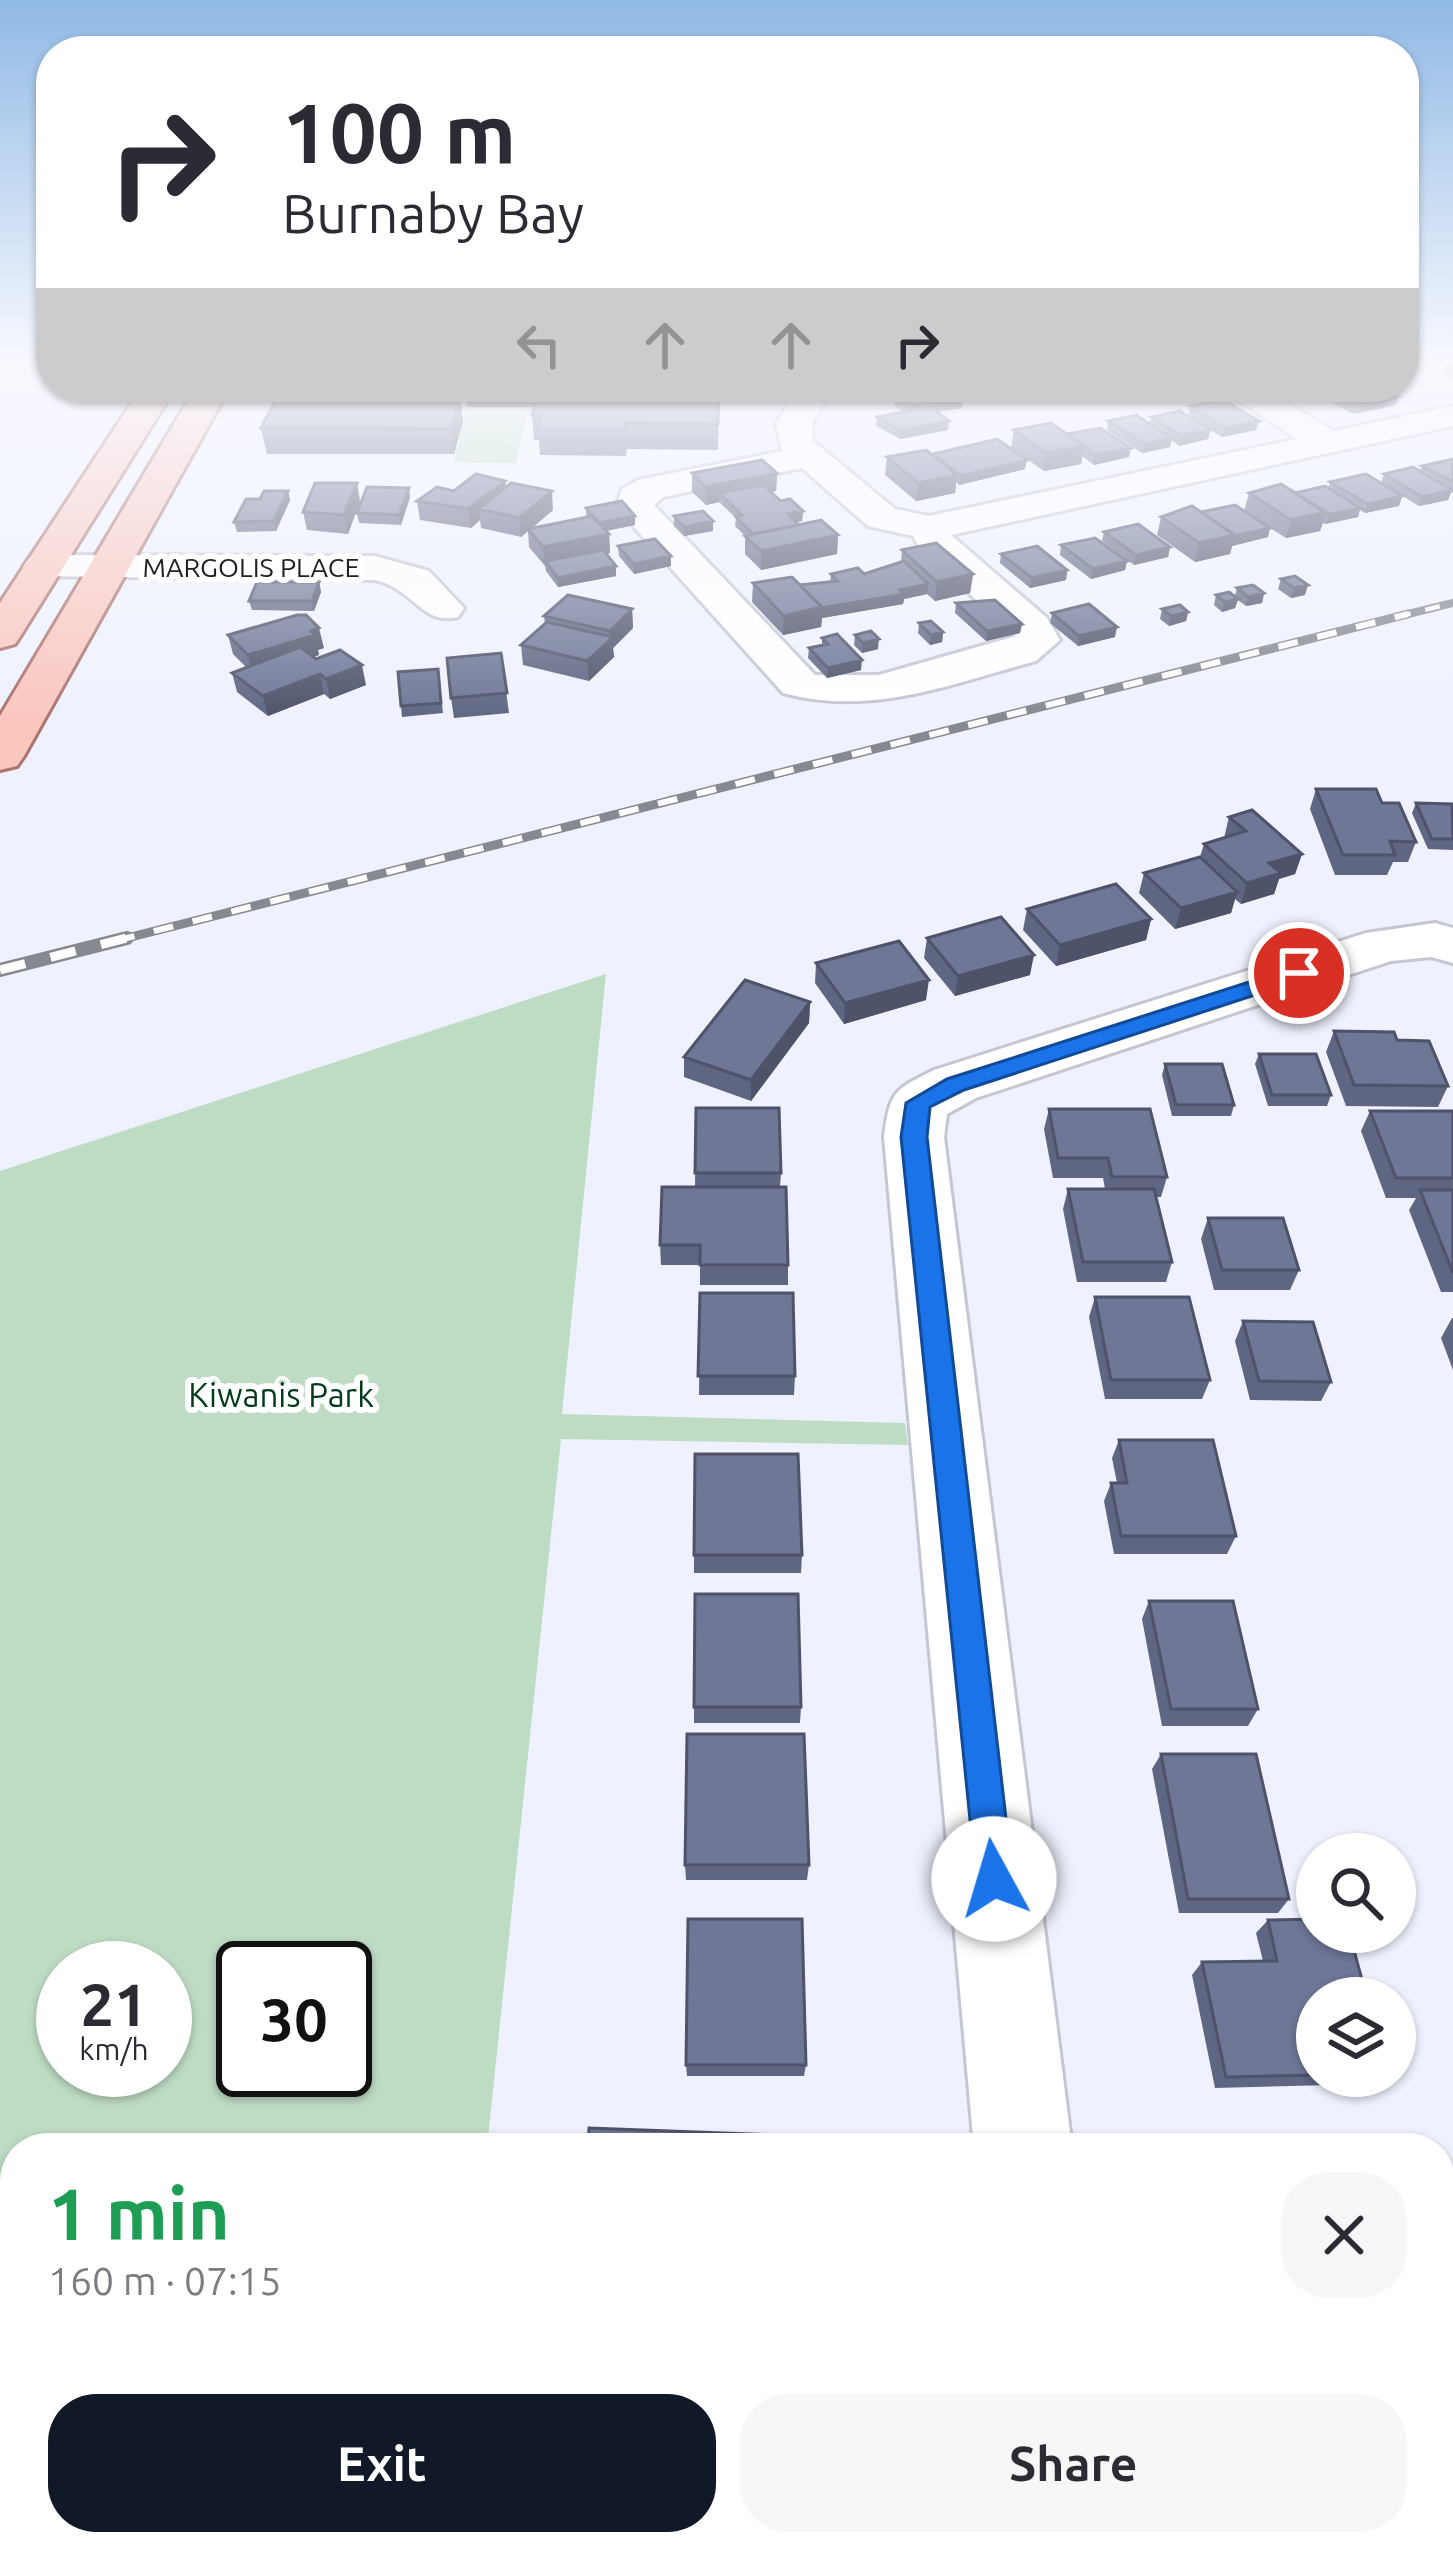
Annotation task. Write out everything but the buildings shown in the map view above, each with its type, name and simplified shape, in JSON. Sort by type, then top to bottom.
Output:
[{"type":"main road","points":[[0,634],[98,482]]},
{"type":"main road","points":[[3,745],[158,482]]},
{"type":"street","points":[[679,482],[650,488],[635,497],[635,506],[799,684],[822,694],[855,693],[1022,652],[1039,640],[1032,627],[934,541],[929,528]]},
{"type":"street","points":[[840,482],[882,518],[929,528],[1144,482]]},
{"type":"street","name":"MARGOLIS PLACE","points":[[43,568],[375,568],[408,574],[429,585],[443,608]]},
{"type":"street","points":[[1022,2133],[914,1137],[918,1103],[955,1084],[1385,945],[1435,940],[1453,946]]},
{"type":"green space","name":"Kiwanis Park","points":[[606,974],[562,1414],[905,1423],[908,1445],[561,1439],[489,2133],[0,2133],[0,1171]]},
{"type":"railway","points":[[1401,616],[1453,603]]},
{"type":"railway","points":[[1401,616],[1408,614]]},
{"type":"railway","points":[[115,941],[1401,616]]},
{"type":"railway","points":[[1396,617],[1401,616]]},
{"type":"railway","points":[[0,970],[127,938]]},
{"type":"route","points":[[994,1879],[914,1137],[918,1103],[955,1084],[1299,973]]}]
